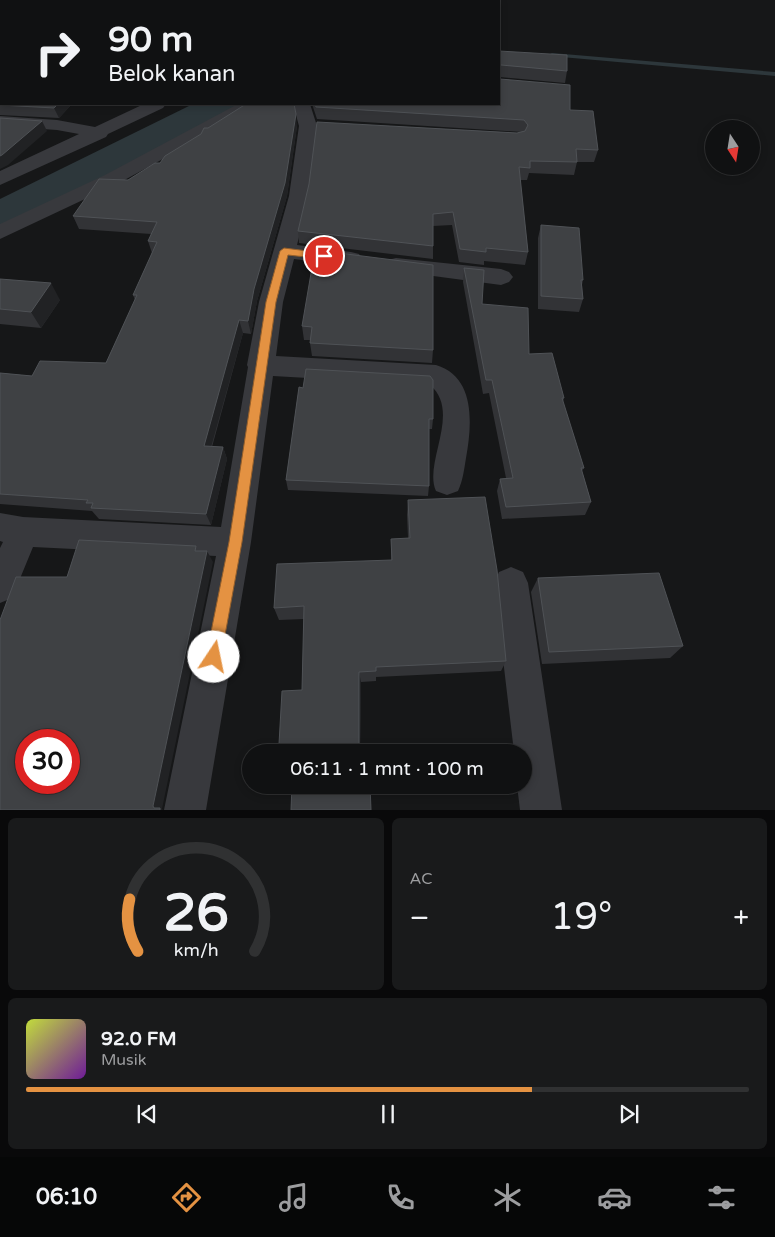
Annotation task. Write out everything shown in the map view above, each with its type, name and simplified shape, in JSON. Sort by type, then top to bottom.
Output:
[{"type":"street","points":[[3,176],[155,105]]},
{"type":"street","points":[[0,232],[112,179],[248,105]]},
{"type":"street","points":[[185,810],[235,542],[260,365],[271,302],[298,196],[313,119]]},
{"type":"street","points":[[0,121],[57,125],[100,132]]},
{"type":"street","points":[[284,251],[501,277]]},
{"type":"street","points":[[260,365],[436,375],[445,380],[451,388],[457,411],[447,482]]},
{"type":"street","points":[[0,587],[11,530],[235,542]]},
{"type":"street","points":[[511,583],[541,810]]},
{"type":"building","points":[[500,51],[567,55],[567,71],[501,65]]},
{"type":"building","points":[[500,79],[570,85],[570,110],[593,111],[598,150],[576,149],[577,162],[530,161],[530,168],[519,167],[528,252],[486,248],[486,252],[460,249],[453,212],[433,214],[433,246],[298,231],[309,184],[317,122],[517,133],[525,131],[528,125],[524,120],[316,107],[315,105],[500,105]]},
{"type":"building","points":[[0,105],[57,105],[54,108]]},
{"type":"building","points":[[244,105],[294,105],[296,114],[285,183],[254,289],[248,321],[239,320],[204,446],[223,447],[206,514],[91,508],[93,503],[86,503],[88,500],[0,494],[0,373],[32,376],[40,361],[106,363],[137,295],[133,295],[157,242],[148,241],[157,222],[73,216],[99,179],[128,180],[155,163],[160,163],[165,156],[201,134],[204,128],[208,128]]},
{"type":"building","points":[[0,118],[42,121],[0,156]]},
{"type":"building","points":[[541,225],[579,228],[583,299],[541,296]]},
{"type":"building","points":[[315,250],[433,265],[433,350],[310,343],[312,327],[302,326]]},
{"type":"building","points":[[464,268],[484,270],[482,304],[528,308],[529,354],[552,353],[564,398],[562,398],[584,468],[581,468],[591,502],[506,507],[500,479],[513,478],[492,380],[486,380]]},
{"type":"building","points":[[0,279],[51,283],[31,312],[0,309]]},
{"type":"building","points":[[306,369],[430,376],[433,380],[433,419],[429,419],[429,486],[286,480],[299,387],[303,388]]},
{"type":"building","points":[[485,497],[497,570],[506,661],[376,667],[376,671],[359,672],[359,744],[279,744],[282,691],[302,690],[304,606],[274,608],[277,564],[392,560],[391,539],[410,538],[408,500]]},
{"type":"building","points":[[79,540],[196,546],[195,551],[207,551],[153,806],[154,808],[160,808],[160,810],[0,810],[0,620],[16,577],[67,577]]},
{"type":"building","points":[[659,573],[683,646],[549,652],[538,578]]},
{"type":"building","points":[[292,794],[370,794],[371,810],[291,810]]},
{"type":"waterway","points":[[552,55],[775,74]]},
{"type":"waterway","points":[[0,219],[223,105]]},
{"type":"route","points":[[214,657],[235,542],[260,365],[271,302],[284,251],[324,256]]}]
